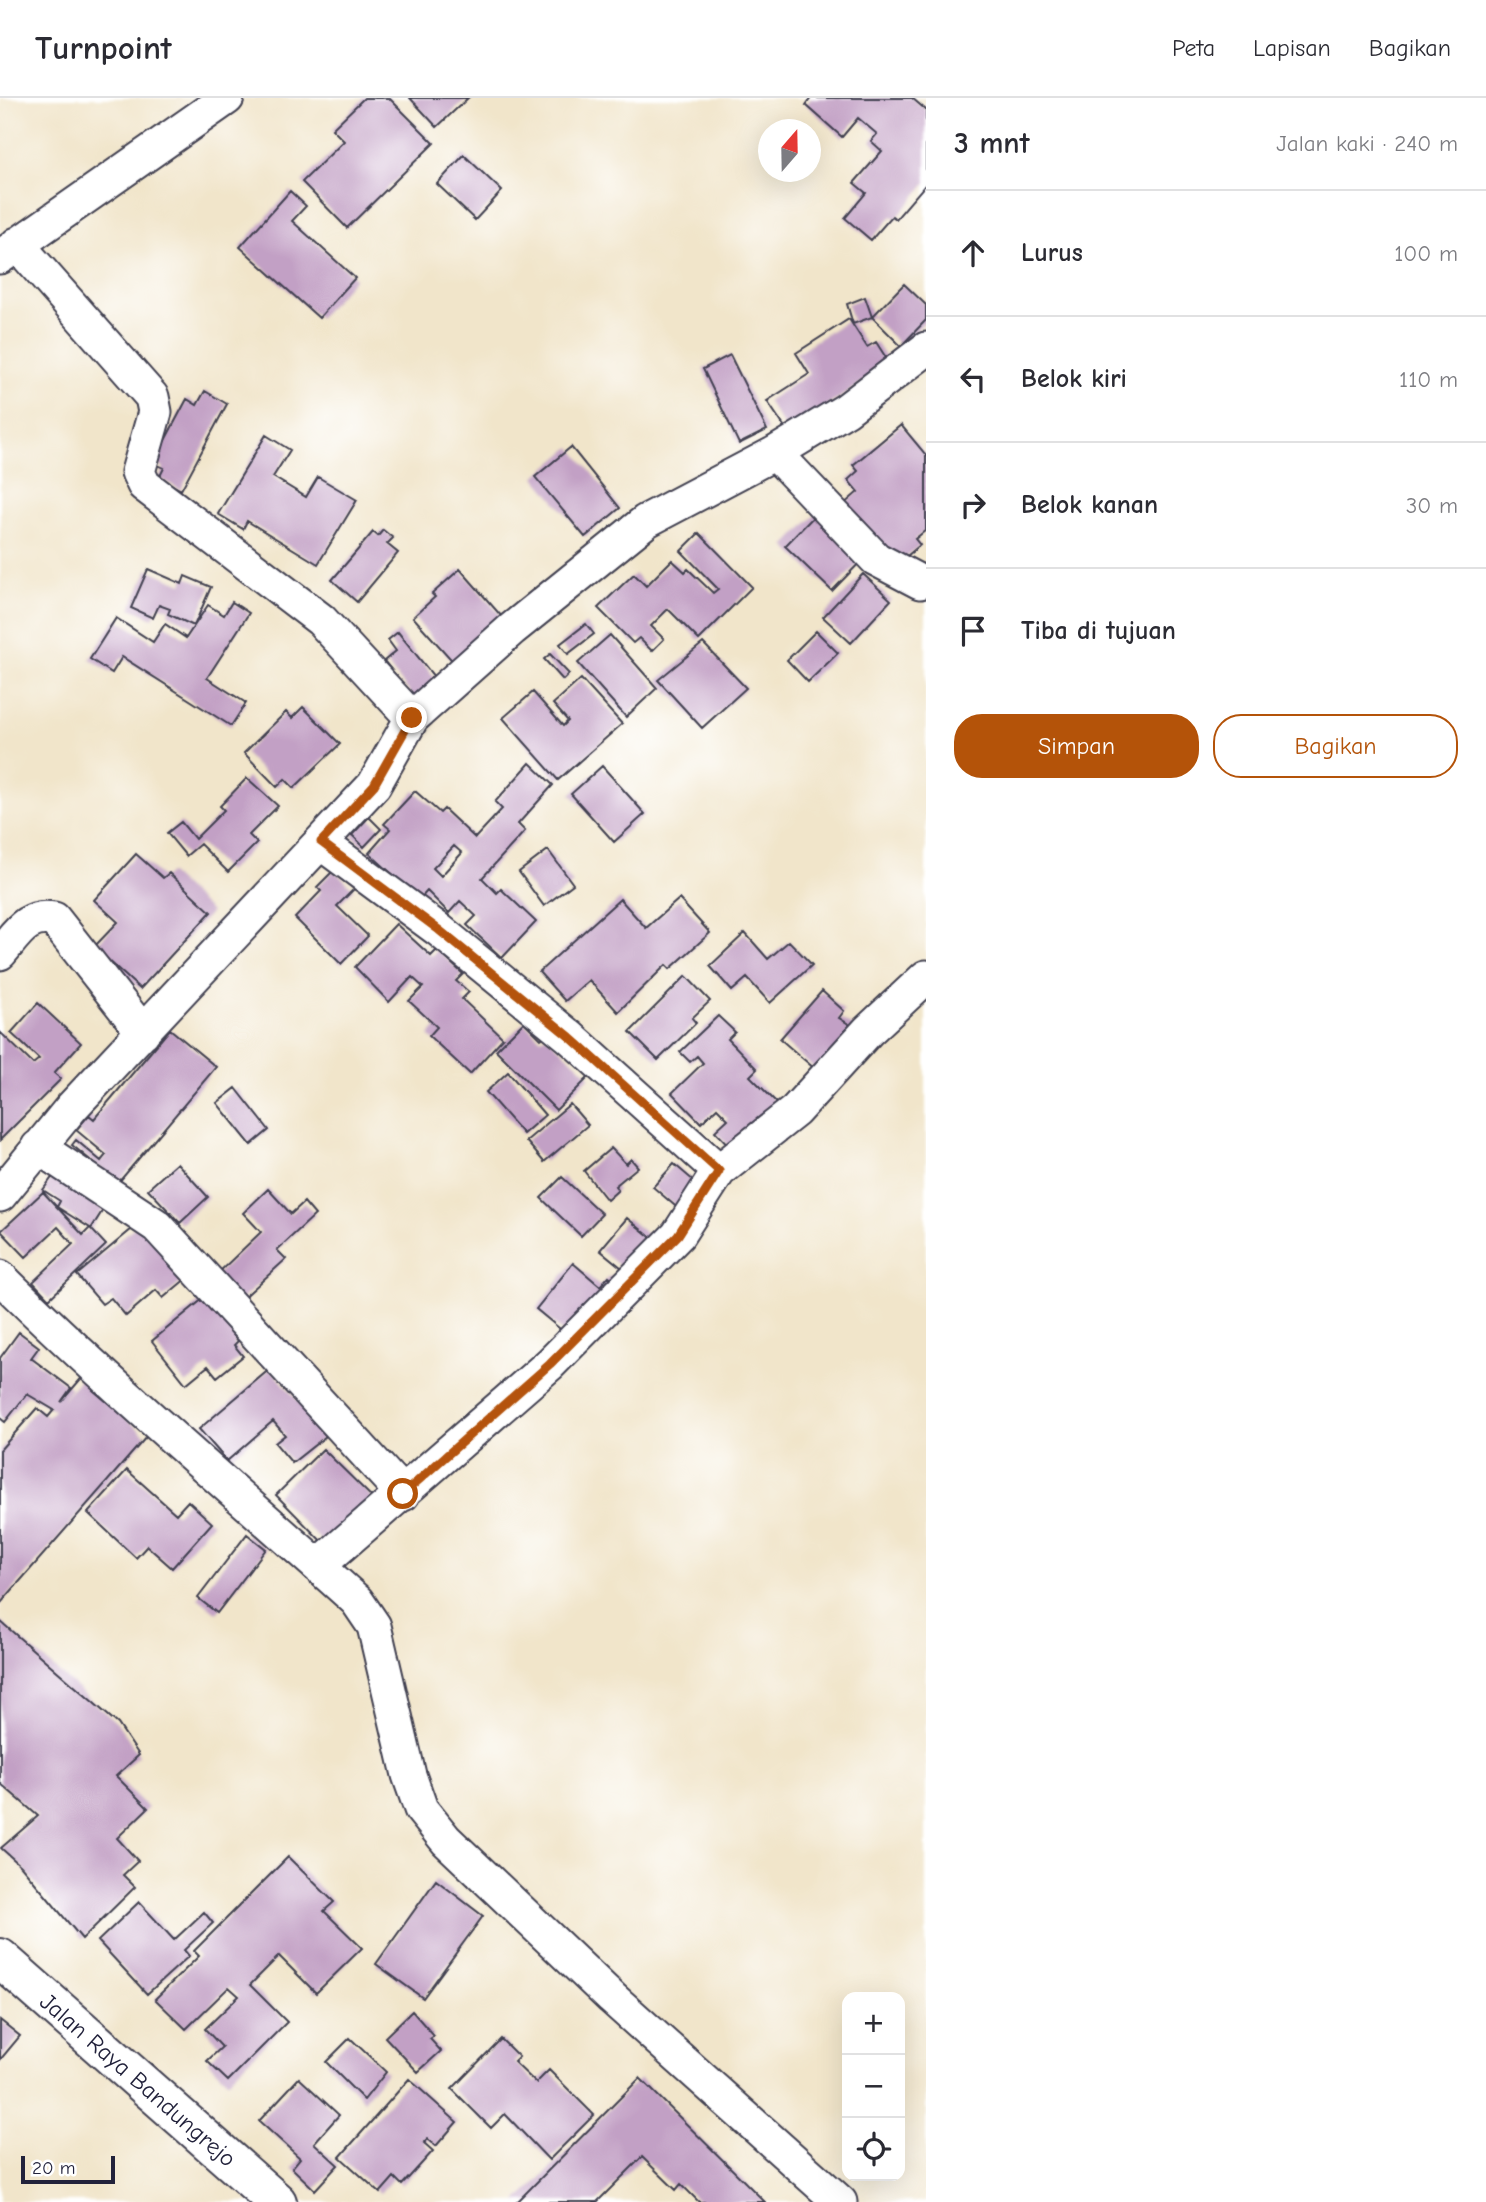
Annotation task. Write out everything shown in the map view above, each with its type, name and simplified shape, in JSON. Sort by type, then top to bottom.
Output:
[{"type":"main road","name":"Jalan Raya Bandungrejo","points":[[0,1958],[277,2202]]},
{"type":"street","points":[[227,98],[8,250],[152,397],[155,412],[138,472],[144,485],[321,620],[412,718]]},
{"type":"street","points":[[0,1195],[38,1147],[374,785],[412,718],[512,629],[646,521],[775,453],[873,393],[926,349]]},
{"type":"street","points":[[775,453],[876,559],[920,582]]},
{"type":"street","points":[[321,842],[439,930],[560,1029],[719,1171]]},
{"type":"street","points":[[0,953],[25,924],[39,916],[54,919],[143,1032]]},
{"type":"street","points":[[318,1566],[550,1364],[678,1235],[719,1171],[794,1111],[868,1031],[926,977]]},
{"type":"street","points":[[38,1147],[157,1226],[403,1494]]},
{"type":"street","points":[[0,1277],[157,1426],[357,1601],[374,1626],[408,1775],[421,1808],[446,1840],[612,1998],[840,2202]]},
{"type":"building","points":[[364,98],[389,98],[434,143],[347,228],[302,182],[344,141],[332,129]]},
{"type":"building","points":[[410,98],[468,98],[437,127]]},
{"type":"building","points":[[811,98],[912,98],[926,110],[926,184],[896,219],[892,216],[871,240],[845,218],[866,193],[854,183],[882,151],[871,141],[877,134],[858,118],[842,137],[806,105]]},
{"type":"building","points":[[464,155],[502,191],[475,220],[437,184]]},
{"type":"building","points":[[290,191],[306,206],[292,221],[355,278],[319,318],[240,247]]},
{"type":"building","points":[[904,284],[926,305],[926,320],[901,346],[872,317]]},
{"type":"building","points":[[865,297],[872,317],[853,324],[847,304]]},
{"type":"building","points":[[849,319],[867,347],[876,342],[890,364],[788,432],[767,401],[809,374],[796,353]]},
{"type":"building","points":[[730,355],[767,430],[739,444],[703,369]]},
{"type":"building","points":[[205,391],[227,404],[181,490],[159,478],[164,468],[153,463],[187,399],[197,405]]},
{"type":"building","points":[[901,425],[926,455],[926,530],[915,539],[920,545],[895,566],[843,505],[858,492],[848,480],[858,471],[853,465]]},
{"type":"building","points":[[266,435],[290,450],[273,477],[306,497],[318,477],[357,500],[318,564],[247,521],[243,529],[218,514]]},
{"type":"building","points":[[571,447],[620,508],[585,537],[535,477]]},
{"type":"building","points":[[821,509],[868,554],[832,591],[785,546]]},
{"type":"building","points":[[383,530],[393,538],[387,544],[398,553],[357,602],[332,580],[373,532],[378,536]]},
{"type":"building","points":[[699,533],[752,587],[699,640],[668,609],[651,626],[664,639],[652,651],[639,638],[633,643],[598,608],[634,574],[646,586],[672,560],[685,572],[688,569],[713,593],[718,589],[681,551]]},
{"type":"building","points":[[148,569],[182,584],[185,576],[211,587],[194,626],[168,614],[170,609],[159,605],[153,618],[131,608]]},
{"type":"building","points":[[460,569],[503,618],[458,667],[413,617],[435,597],[432,594]]},
{"type":"building","points":[[863,574],[891,600],[851,643],[823,617]]},
{"type":"building","points":[[232,602],[249,613],[207,678],[246,703],[231,726],[122,657],[112,673],[90,659],[116,618],[153,642],[165,624],[186,638],[208,605],[224,615]]},
{"type":"building","points":[[586,624],[594,634],[568,654],[560,644]]},
{"type":"building","points":[[816,631],[838,653],[808,682],[787,660]]},
{"type":"building","points":[[398,632],[443,688],[421,706],[384,661],[396,651],[388,640]]},
{"type":"building","points":[[610,635],[657,688],[626,717],[578,663]]},
{"type":"building","points":[[703,643],[746,688],[702,728],[658,680]]},
{"type":"building","points":[[550,654],[569,674],[563,680],[544,659]]},
{"type":"building","points":[[581,679],[622,724],[558,780],[503,718],[533,692],[563,726],[568,721],[553,704]]},
{"type":"building","points":[[303,707],[340,744],[294,788],[285,779],[277,787],[244,753],[286,712],[292,718]]},
{"type":"building","points":[[530,763],[553,785],[518,824],[525,831],[482,878],[497,893],[501,889],[536,922],[502,958],[467,925],[476,916],[460,901],[449,913],[427,891],[420,899],[369,853],[390,829],[384,824],[415,791],[440,813],[444,809],[475,838],[502,809],[495,802]],"holes":[[[454,846],[462,853],[441,876],[433,868]]]},
{"type":"building","points":[[602,766],[645,814],[614,842],[571,794]]},
{"type":"building","points":[[247,778],[278,806],[249,835],[257,843],[228,872],[200,844],[186,856],[167,833],[181,822],[195,839],[224,810],[220,806]]},
{"type":"building","points":[[369,817],[381,829],[364,847],[352,835]]},
{"type":"building","points":[[548,850],[573,884],[544,906],[519,872]]},
{"type":"building","points":[[136,854],[163,878],[169,873],[211,912],[140,989],[94,947],[118,922],[94,900]]},
{"type":"building","points":[[334,870],[354,889],[337,906],[368,936],[341,964],[295,918],[321,891],[317,887]]},
{"type":"building","points":[[620,899],[646,928],[679,899],[710,933],[670,969],[666,965],[618,1012],[589,980],[565,1001],[539,972]]},
{"type":"building","points":[[396,924],[431,956],[437,950],[463,974],[456,981],[469,992],[462,999],[503,1038],[470,1074],[429,1036],[437,1027],[409,1001],[423,987],[412,977],[389,1002],[355,967]]},
{"type":"building","points":[[745,933],[768,959],[789,941],[812,965],[770,1003],[747,978],[732,991],[710,966]]},
{"type":"building","points":[[686,976],[710,1001],[692,1018],[696,1023],[658,1060],[630,1032]]},
{"type":"building","points":[[822,991],[844,1011],[839,1018],[860,1031],[822,1075],[780,1039]]},
{"type":"building","points":[[38,1003],[81,1043],[54,1073],[61,1079],[0,1140],[0,1032],[33,1064],[39,1059],[11,1033]]},
{"type":"building","points":[[718,1016],[735,1032],[728,1039],[757,1069],[750,1076],[786,1112],[735,1152],[715,1131],[728,1119],[717,1108],[701,1123],[672,1093],[703,1063],[697,1056],[690,1062],[680,1052]]},
{"type":"building","points":[[524,1022],[541,1039],[546,1035],[590,1076],[556,1110],[496,1050]]},
{"type":"building","points":[[170,1029],[216,1067],[118,1183],[72,1145],[76,1140],[101,1161],[106,1155],[76,1130],[89,1115],[94,1119]]},
{"type":"building","points":[[508,1072],[545,1115],[523,1134],[486,1092]]},
{"type":"building","points":[[236,1088],[269,1130],[251,1145],[217,1103]]},
{"type":"building","points":[[570,1104],[588,1125],[544,1162],[526,1141]]},
{"type":"building","points":[[611,1148],[626,1164],[631,1159],[638,1167],[615,1186],[618,1190],[607,1200],[584,1171]]},
{"type":"building","points":[[177,1163],[208,1197],[180,1223],[148,1189]]},
{"type":"building","points":[[674,1164],[715,1199],[695,1223],[653,1187]]},
{"type":"building","points":[[53,1176],[106,1205],[91,1229],[106,1245],[49,1299],[33,1282],[73,1244],[58,1227],[26,1257],[1,1231],[43,1192],[83,1235],[90,1228],[57,1207],[60,1201],[43,1190]]},
{"type":"building","points":[[562,1177],[602,1214],[581,1236],[541,1198]]},
{"type":"building","points":[[268,1189],[291,1214],[304,1202],[315,1215],[277,1250],[286,1259],[240,1301],[216,1275],[261,1232],[243,1213]]},
{"type":"building","points":[[627,1218],[654,1240],[627,1272],[600,1250]]},
{"type":"building","points":[[138,1224],[187,1278],[163,1298],[156,1290],[126,1316],[111,1298],[102,1304],[77,1275]]},
{"type":"building","points":[[573,1263],[600,1286],[609,1276],[636,1298],[583,1348],[536,1309]]},
{"type":"building","points":[[204,1298],[238,1341],[234,1345],[243,1356],[217,1377],[208,1366],[186,1384],[152,1341]]},
{"type":"building","points":[[19,1332],[39,1347],[31,1358],[71,1388],[61,1402],[85,1374],[97,1385],[93,1390],[147,1436],[0,1604],[0,1450],[37,1408],[48,1417],[54,1410],[27,1394],[5,1422],[0,1418],[0,1358]]},
{"type":"building","points":[[271,1368],[326,1436],[292,1463],[275,1443],[285,1435],[273,1421],[227,1461],[199,1429]]},
{"type":"building","points":[[323,1449],[380,1505],[333,1553],[276,1495]]},
{"type":"building","points":[[127,1470],[176,1514],[188,1501],[212,1523],[172,1568],[147,1546],[136,1558],[88,1513]]},
{"type":"building","points":[[247,1534],[266,1549],[217,1613],[198,1598]]},
{"type":"building","points":[[0,1621],[118,1724],[139,1755],[116,1776],[148,1808],[117,1838],[138,1861],[123,1875],[135,1887],[82,1939],[21,1866],[1,1848],[38,1816],[0,1783]]},
{"type":"building","points":[[288,1857],[334,1902],[324,1911],[362,1948],[316,1993],[279,1956],[250,1985],[287,2022],[228,2081],[207,2061],[222,2047],[205,2029],[239,1996],[229,1987],[186,2029],[155,1999],[199,1956],[194,1951]]},
{"type":"building","points":[[436,1880],[483,1916],[423,1998],[376,1964]]},
{"type":"building","points":[[139,1902],[174,1940],[204,1912],[213,1923],[184,1950],[189,1956],[147,1994],[98,1941]]},
{"type":"building","points":[[412,2011],[434,2036],[430,2039],[441,2051],[418,2072],[385,2037]]},
{"type":"building","points":[[0,2020],[20,2036],[0,2060]]},
{"type":"building","points":[[350,2038],[386,2072],[364,2100],[326,2062]]},
{"type":"building","points":[[501,2039],[519,2057],[514,2062],[536,2083],[549,2070],[594,2115],[549,2160],[505,2114],[491,2128],[452,2089]]},
{"type":"building","points":[[299,2078],[339,2115],[314,2143],[338,2165],[315,2190],[292,2168],[300,2158],[259,2121]]},
{"type":"building","points":[[640,2078],[765,2202],[699,2202],[681,2184],[676,2190],[642,2157],[597,2202],[517,2202]]},
{"type":"building","points":[[409,2079],[457,2122],[436,2146],[428,2139],[424,2143],[433,2151],[402,2185],[394,2177],[380,2193],[340,2157]]},
{"type":"route","points":[[403,1494],[550,1364],[678,1235],[719,1171],[570,1037],[439,930],[321,842],[374,785],[412,718]]}]
